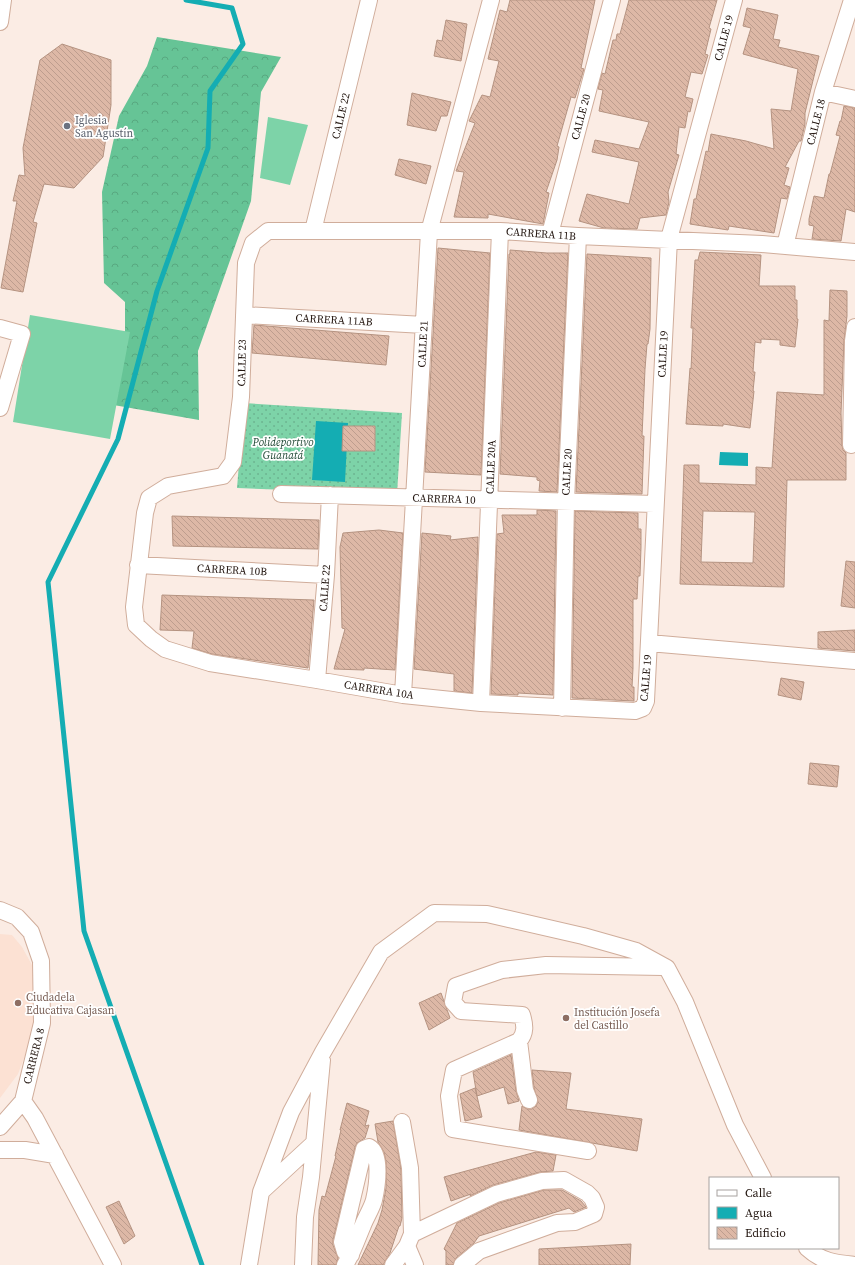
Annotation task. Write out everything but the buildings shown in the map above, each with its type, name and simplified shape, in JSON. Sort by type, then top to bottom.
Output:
[{"type":"street","points":[[0,22],[4,0]]},
{"type":"street","name":"CALLE 22","points":[[313,232],[369,0]]},
{"type":"street","name":"CALLE 21","points":[[403,695],[429,232],[491,0]]},
{"type":"street","name":"CALLE 20","points":[[550,234],[612,0]]},
{"type":"street","name":"CALLE 19","points":[[635,711],[643,708],[646,701],[669,239],[734,0]]},
{"type":"street","name":"CALLE 18","points":[[785,246],[823,92],[852,0]]},
{"type":"street","points":[[823,92],[855,99]]},
{"type":"street","name":"CARRERA 11B","points":[[246,263],[253,243],[268,231],[500,231],[578,236],[669,239],[855,252]]},
{"type":"street","name":"CALLE 20A","points":[[481,703],[500,231]]},
{"type":"street","name":"CALLE 20","points":[[562,708],[566,501],[578,236]]},
{"type":"street","name":"CALLE 23","points":[[138,565],[145,513],[149,498],[168,486],[223,476],[233,462],[241,397],[246,263]]},
{"type":"street","name":"CARRERA 11AB","points":[[244,315],[424,325]]},
{"type":"street","points":[[851,445],[853,341],[855,327]]},
{"type":"street","points":[[0,328],[22,334],[0,408]]},
{"type":"street","name":"CARRERA 10","points":[[281,494],[414,497],[490,501],[566,501],[655,504]]},
{"type":"street","name":"CALLE 22","points":[[317,680],[326,576],[330,495]]},
{"type":"street","name":"CARRERA 10B","points":[[138,565],[326,576]]},
{"type":"street","name":"CARRERA 10A","points":[[138,565],[134,607],[136,625],[165,649],[210,663],[403,695],[481,703],[635,711]]},
{"type":"street","points":[[649,643],[855,661]]},
{"type":"street","name":"CARRERA 8","points":[[0,910],[17,917],[31,932],[41,961],[42,1023],[23,1101],[0,1128]]},
{"type":"street","points":[[249,1265],[261,1192],[291,1112],[323,1052],[381,952],[434,913],[487,914],[584,936],[636,951],[667,968],[685,1002],[735,1125],[762,1177]]},
{"type":"street","points":[[588,1151],[453,1129],[449,1096],[454,1070],[519,1041],[523,1037],[525,1027],[522,1015],[461,1012],[453,1002],[456,986],[502,970],[546,965],[667,968]]},
{"type":"street","points":[[519,1041],[525,1090],[529,1100]]},
{"type":"street","points":[[304,1265],[305,1217],[311,1177],[323,1052]]},
{"type":"street","points":[[23,1101],[35,1118],[113,1265]]},
{"type":"street","points":[[402,1122],[410,1168],[410,1240],[415,1265]]},
{"type":"street","points":[[261,1192],[314,1143]]},
{"type":"street","points":[[369,1147],[374,1150],[377,1156],[378,1171],[374,1201],[348,1260],[342,1242],[364,1149],[369,1147]]},
{"type":"street","points":[[0,1150],[25,1150],[55,1155]]},
{"type":"street","points":[[393,1265],[410,1240],[496,1194],[542,1181],[564,1180],[587,1193],[592,1198],[596,1207],[594,1214],[575,1222],[557,1223],[479,1250],[462,1265]]},
{"type":"street","points":[[809,1249],[832,1263],[855,1265]]},
{"type":"shaded area","name":"Ciudadela Educativa Cajasan","points":[[0,934],[12,935],[22,947],[32,965],[38,1021],[18,1074],[0,1098]]},
{"type":"green space","points":[[157,37],[281,57],[261,92],[251,201],[198,351],[199,420],[85,400],[125,335],[125,302],[104,283],[102,192],[119,116],[147,66]]},
{"type":"green space","points":[[268,117],[308,125],[290,185],[260,178]]},
{"type":"green space","points":[[30,315],[130,332],[110,439],[13,422]]},
{"type":"green space","name":"Polideportivo Guanatá","points":[[244,403],[402,413],[397,494],[237,488]]},
{"type":"water","points":[[316,421],[348,423],[345,482],[312,480]]},
{"type":"water","points":[[720,452],[748,453],[748,466],[719,465]]},
{"type":"waterway","points":[[186,0],[232,8],[243,44],[210,91],[208,148],[157,291],[118,439],[48,582],[84,931],[202,1265]]},
{"type":"place","name":"Iglesia San Agustín","points":[[67,126]]},
{"type":"place","name":"Ciudadela Educativa Cajasan","points":[[18,1003]]},
{"type":"place","name":"Institución Josefa del Castillo","points":[[566,1018]]}]
